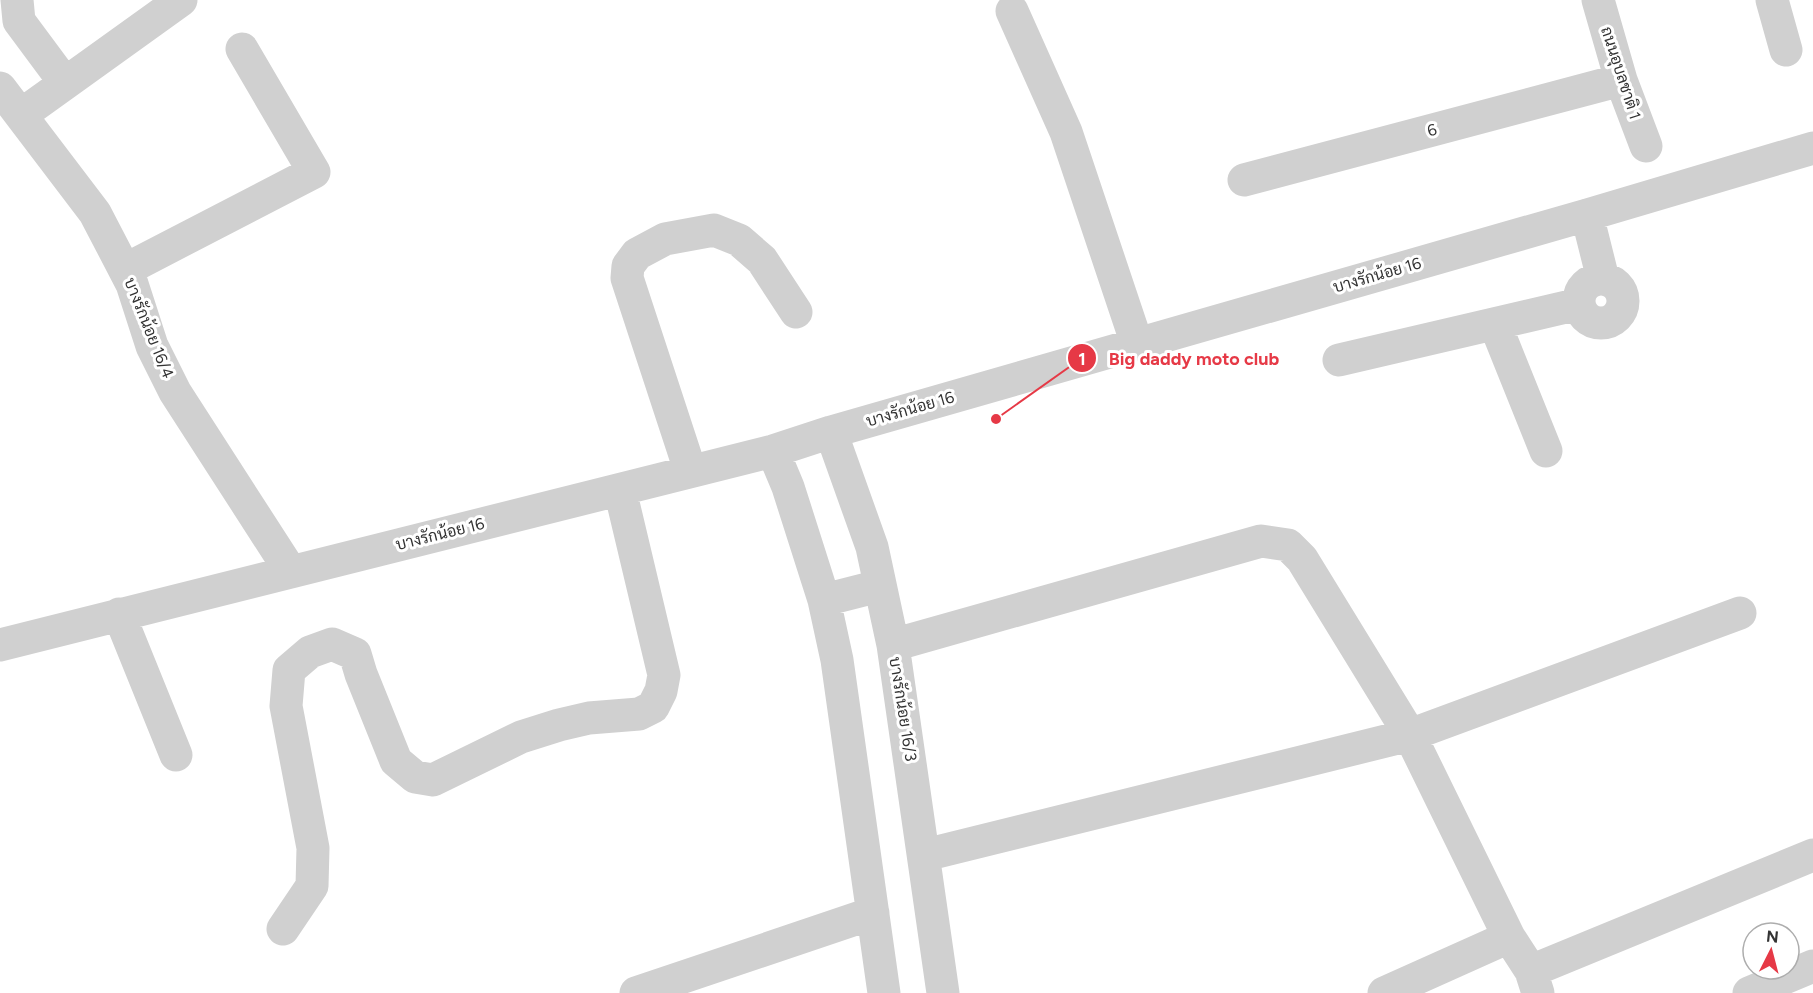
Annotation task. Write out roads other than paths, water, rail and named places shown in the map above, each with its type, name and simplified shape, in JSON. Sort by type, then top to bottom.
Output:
[{"type":"street","points":[[17,0],[19,21],[65,83]]},
{"type":"street","points":[[21,115],[181,0]]},
{"type":"street","name":"ถนนอุบลชาติ 1","points":[[1598,0],[1621,80],[1646,146]]},
{"type":"street","points":[[1772,0],[1786,50]]},
{"type":"street","points":[[1012,11],[1066,132],[1137,344]]},
{"type":"street","points":[[125,270],[314,172],[242,49]]},
{"type":"street","name":"6","points":[[1244,180],[1621,80]]},
{"type":"street","name":"บางรักน้อย 16/4","points":[[0,88],[96,213],[132,284],[153,346],[176,392],[291,572]]},
{"type":"street","name":"บางรักน้อย 16","points":[[0,645],[773,450],[1587,215],[1813,147]]},
{"type":"street","points":[[1339,360],[1579,304],[1582,314],[1590,320],[1599,323],[1609,322],[1617,317],[1622,309],[1623,298],[1613,282],[1603,279],[1587,215]]},
{"type":"street","points":[[690,470],[627,278],[627,266],[637,254],[665,239],[714,230],[740,240],[762,260],[796,312]]},
{"type":"street","points":[[1495,324],[1546,451]]},
{"type":"street","name":"บางรักน้อย 16/3","points":[[831,432],[872,547],[893,645],[925,855],[943,993]]},
{"type":"street","points":[[773,450],[788,487],[824,600],[837,660],[885,993]]},
{"type":"street","points":[[283,929],[312,886],[313,848],[286,706],[289,670],[310,652],[332,644],[355,654],[396,761],[415,777],[433,780],[531,734],[589,718],[639,714],[653,707],[661,691],[664,675],[620,490]]},
{"type":"street","points":[[893,645],[1261,541],[1288,545],[1302,559],[1410,735],[1509,937],[1535,982],[1813,855]]},
{"type":"street","points":[[824,600],[879,586]]},
{"type":"street","points":[[925,855],[1410,735],[1740,613]]},
{"type":"street","points":[[119,614],[176,755]]},
{"type":"street","points":[[636,993],[873,913]]},
{"type":"street","points":[[1384,993],[1509,937]]},
{"type":"street","points":[[1749,993],[1813,966]]},
{"type":"place","name":"Big daddy moto club","points":[[996,419]]}]
